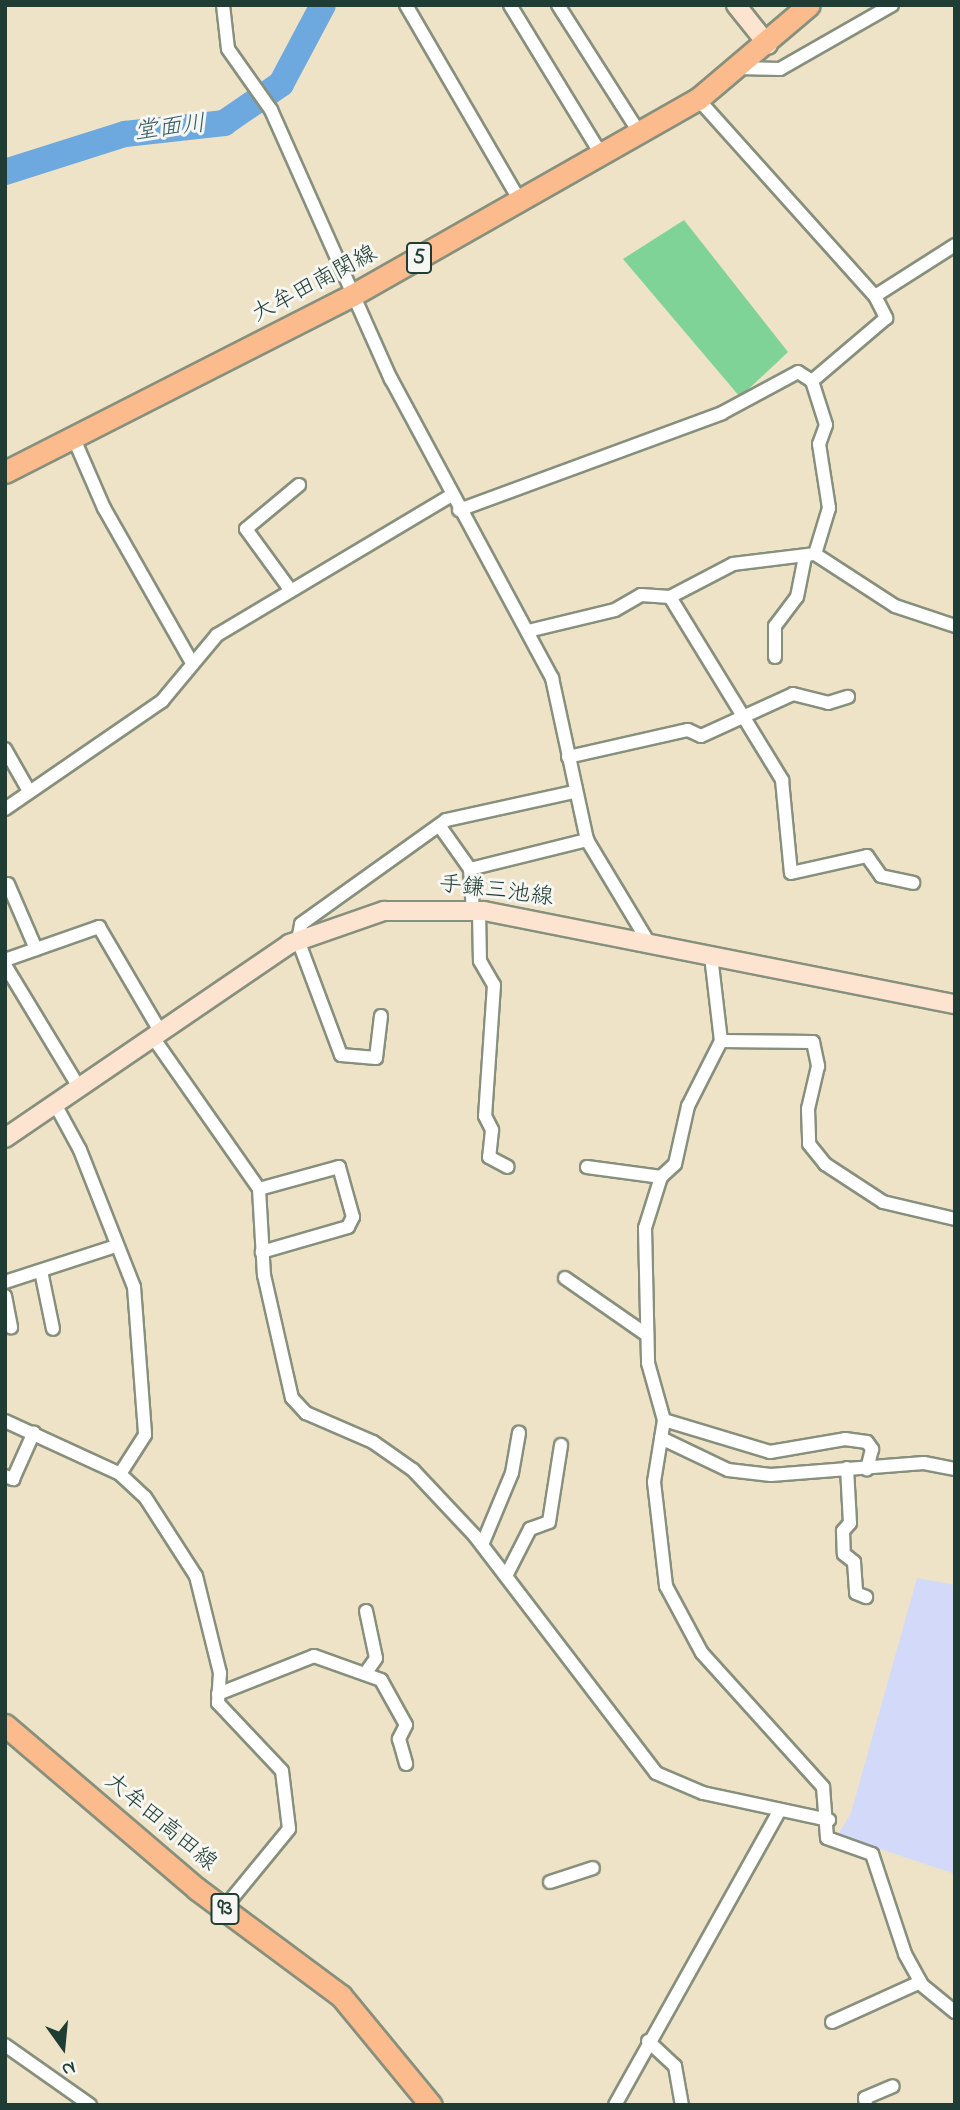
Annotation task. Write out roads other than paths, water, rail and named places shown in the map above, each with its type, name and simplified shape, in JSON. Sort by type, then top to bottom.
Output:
[{"type":"main road","points":[[736,5],[768,45]]},
{"type":"main road","name":"大牟田南関線","points":[[5,472],[351,296],[698,99],[768,45],[809,5]]},
{"type":"main road","name":"手鎌三池線","points":[[5,1138],[156,1033],[299,940],[384,911],[476,911],[647,940],[711,956],[954,1003]]},
{"type":"main road","name":"大牟田高田線","points":[[6,1727],[224,1908],[341,1996],[431,2105]]},
{"type":"street","points":[[223,5],[228,49],[269,107],[351,296],[450,496],[552,678],[573,792],[587,840],[647,940]]},
{"type":"street","points":[[406,5],[520,201]]},
{"type":"street","points":[[510,5],[601,154]]},
{"type":"street","points":[[558,5],[639,132]]},
{"type":"street","points":[[738,68],[780,69],[892,5]]},
{"type":"street","points":[[698,99],[875,296],[886,318],[812,381]]},
{"type":"street","points":[[875,296],[955,245]]},
{"type":"street","points":[[459,510],[722,413],[798,372],[812,381],[826,425],[820,444],[829,508],[797,597],[775,626],[775,657]]},
{"type":"street","points":[[74,439],[104,508],[191,661]]},
{"type":"street","points":[[289,588],[246,529],[299,485]]},
{"type":"street","points":[[5,809],[162,701],[191,661],[217,635],[289,588],[450,496]]},
{"type":"street","points":[[528,631],[615,610],[641,595],[670,597],[733,564],[810,556],[895,606],[955,626]]},
{"type":"street","points":[[670,597],[746,716],[782,780],[791,873],[867,856],[881,876],[913,883]]},
{"type":"street","points":[[568,757],[688,730],[701,736],[793,694],[828,703],[848,697]]},
{"type":"street","points":[[5,749],[29,791]]},
{"type":"street","points":[[381,1016],[376,1058],[341,1055],[299,940],[301,925],[442,828],[446,820],[573,792]]},
{"type":"street","points":[[442,828],[470,869],[480,961],[494,985],[485,1116],[492,1129],[489,1157],[508,1167]]},
{"type":"street","points":[[470,869],[587,840]]},
{"type":"street","points":[[8,884],[36,949]]},
{"type":"street","points":[[79,1087],[5,962],[99,927],[156,1033],[259,1189],[262,1252],[292,1398],[306,1413],[373,1442],[413,1470],[482,1545],[656,1773],[703,1793],[767,1803],[779,1812],[829,1820]]},
{"type":"street","points":[[711,956],[721,1041],[680,1125],[675,1164],[660,1177],[645,1228],[648,1363],[664,1420],[654,1482],[657,1543],[676,1608],[702,1653],[823,1787],[829,1820],[827,1838],[872,1854],[893,1928],[920,1982],[955,2012]]},
{"type":"street","points":[[721,1041],[813,1042],[818,1066],[808,1109],[809,1144],[825,1164],[883,1202],[955,1219]]},
{"type":"street","points":[[55,1104],[80,1150],[134,1287],[142,1333],[145,1435],[120,1474]]},
{"type":"street","points":[[259,1189],[339,1167],[353,1217],[348,1227],[262,1252]]},
{"type":"street","points":[[587,1167],[660,1177]]},
{"type":"street","points":[[5,1282],[116,1246]]},
{"type":"street","points":[[41,1271],[53,1329]]},
{"type":"street","points":[[565,1278],[647,1335]]},
{"type":"street","points":[[5,1296],[11,1327]]},
{"type":"street","points":[[664,1420],[770,1452],[845,1439],[867,1442],[872,1449],[867,1469]]},
{"type":"street","points":[[5,1421],[34,1432],[120,1474],[168,1528],[196,1576],[220,1673],[218,1703],[282,1771],[289,1829],[224,1908]]},
{"type":"street","points":[[5,1476],[13,1479],[34,1432]]},
{"type":"street","points":[[482,1545],[512,1473],[519,1433]]},
{"type":"street","points":[[661,1438],[728,1470],[771,1475],[924,1463],[955,1469]]},
{"type":"street","points":[[506,1576],[530,1529],[549,1522],[561,1445]]},
{"type":"street","points":[[847,1468],[850,1523],[843,1531],[844,1554],[854,1562],[856,1593],[866,1597]]},
{"type":"street","points":[[365,1674],[376,1658],[366,1611]]},
{"type":"street","points":[[218,1694],[314,1656],[365,1674],[381,1680],[400,1710],[406,1764]]},
{"type":"street","points":[[615,2105],[648,2041],[779,1812]]},
{"type":"street","points":[[550,1882],[593,1868]]},
{"type":"street","points":[[832,2022],[920,1982]]},
{"type":"street","points":[[648,2041],[675,2066],[682,2105]]},
{"type":"street","points":[[5,2045],[90,2105]]},
{"type":"street","points":[[866,2105],[865,2098],[893,2087]]},
{"type":"waterway","name":"堂面川","points":[[5,172],[125,134],[224,123],[281,84],[323,5]]}]
